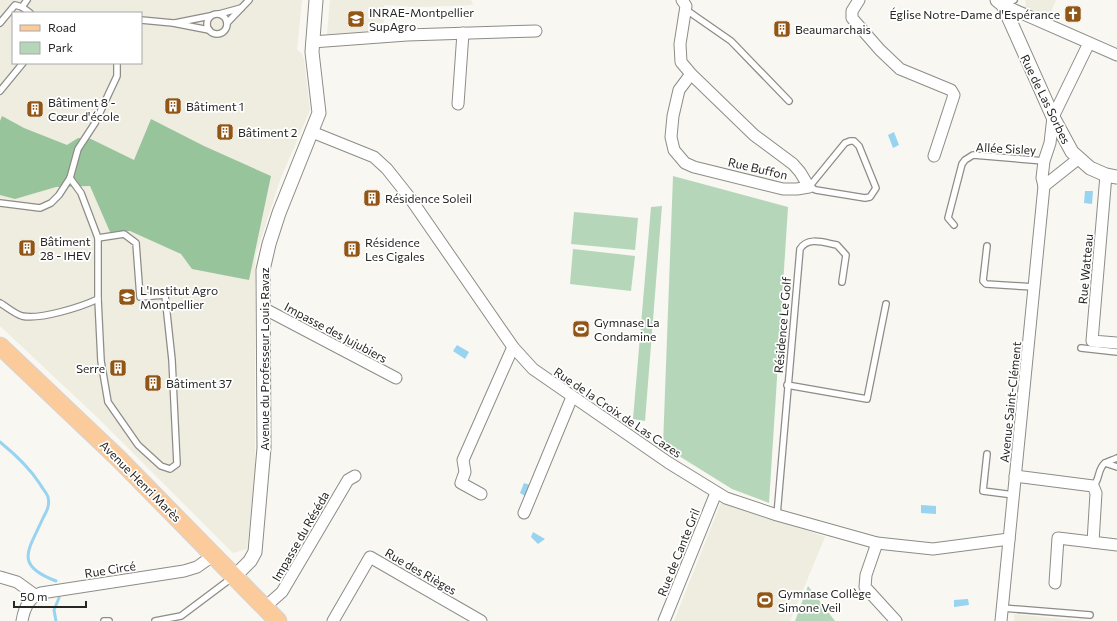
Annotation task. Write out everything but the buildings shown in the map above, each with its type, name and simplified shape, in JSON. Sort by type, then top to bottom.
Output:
[{"type":"main road","name":"Avenue Henri Marès","points":[[0,346],[119,459],[278,621]]},
{"type":"street","name":"Avenue du Professeur Louis Ravaz","points":[[235,576],[254,555],[258,515],[264,448],[262,308],[263,270],[269,244],[279,213],[319,113],[312,65],[312,42],[316,0]]},
{"type":"street","points":[[859,0],[852,11],[852,18],[880,50],[900,69],[951,90],[954,95],[934,156]]},
{"type":"street","points":[[1005,2],[1117,55]]},
{"type":"street","name":"Rue de Las Sorbes","points":[[1005,2],[1053,117],[1066,141],[1078,158],[1090,168],[1111,176]]},
{"type":"street","name":"Rue Buffon","points":[[684,4],[679,53],[682,62],[691,74],[754,135],[793,164],[809,187],[783,189],[694,167],[680,158],[674,150],[672,144],[673,116],[679,90],[691,74]]},
{"type":"street","points":[[312,42],[407,35],[536,31]]},
{"type":"street","points":[[458,104],[463,33]]},
{"type":"street","name":"Avenue Saint-Clément","points":[[1001,621],[1044,186],[1042,178],[1044,161],[1050,144],[1053,117],[1089,43]]},
{"type":"street","name":"Rue de la Croix de Las Cazes","points":[[312,132],[374,157],[387,169],[407,193],[513,347],[533,369],[572,397],[716,493],[777,515],[877,543],[933,549],[1009,539]]},
{"type":"street","points":[[1050,144],[1059,139],[1066,141]]},
{"type":"street","points":[[1044,186],[1078,158]]},
{"type":"street","name":"Rue Watteau","points":[[1111,176],[1092,341],[1117,344]]},
{"type":"street","name":"Impasse des Jujubiers","points":[[262,308],[396,378]]},
{"type":"street","points":[[481,494],[461,483],[465,472],[463,460],[513,347]]},
{"type":"street","points":[[524,513],[572,397]]},
{"type":"street","name":"Impasse du Réséda","points":[[265,607],[282,592],[348,480],[355,476]]},
{"type":"street","points":[[1015,476],[1093,486],[1096,493],[1093,542]]},
{"type":"street","name":"Rue de Cante Gril","points":[[664,621],[716,493]]},
{"type":"street","points":[[1055,583],[1058,538],[1117,545]]},
{"type":"street","points":[[877,543],[866,575],[865,587],[896,621]]},
{"type":"street","name":"Rue Circé","points":[[35,595],[184,571],[197,567],[214,555]]},
{"type":"street","name":"Rue des Rièges","points":[[333,621],[370,557],[481,621]]},
{"type":"street","points":[[0,577],[17,582],[35,595],[28,604],[22,621]]},
{"type":"lane","points":[[22,7],[27,0]]},
{"type":"lane","points":[[142,20],[173,23],[209,30],[213,33],[222,32],[226,28],[227,23],[249,0]]},
{"type":"lane","points":[[0,23],[15,3],[29,12]]},
{"type":"lane","points":[[684,4],[732,41],[789,101]]},
{"type":"lane","points":[[173,23],[219,14],[243,7]]},
{"type":"lane","points":[[219,14],[227,23]]},
{"type":"lane","points":[[209,30],[207,24],[210,16]]},
{"type":"lane","points":[[0,91],[23,64]]},
{"type":"lane","points":[[0,203],[40,208],[51,203],[59,195],[70,178],[78,148],[95,123],[117,76],[117,64]]},
{"type":"lane","points":[[854,141],[859,146],[876,188],[870,197],[865,198],[816,190],[809,187],[845,143],[854,141]]},
{"type":"lane","name":"Allée Sisley","points":[[954,225],[948,218],[962,164],[969,157],[973,156],[1044,161]]},
{"type":"lane","points":[[70,178],[81,193],[98,238],[98,299],[101,361],[108,402],[138,445],[161,466],[170,469],[177,464],[172,360],[165,295],[140,297],[136,243],[124,234],[98,238]]},
{"type":"lane","name":"Résidence Le Golf","points":[[777,515],[787,385],[800,249],[802,246],[809,241],[837,245],[841,248],[846,255],[842,282]]},
{"type":"lane","points":[[987,246],[983,281],[986,284],[1034,288]]},
{"type":"lane","points":[[0,303],[21,316],[37,317],[80,307],[98,299]]},
{"type":"lane","points":[[787,385],[867,399],[886,304]]},
{"type":"lane","points":[[1081,348],[1117,352]]},
{"type":"lane","points":[[987,454],[983,491],[1014,495]]},
{"type":"lane","points":[[1093,486],[1096,484],[1099,471],[1104,464],[1117,458]]},
{"type":"lane","points":[[1104,464],[1117,467]]},
{"type":"lane","points":[[155,621],[181,618],[235,576]]},
{"type":"lane","points":[[1002,608],[1090,615]]},
{"type":"lane","points":[[104,621],[109,621]]},
{"type":"shaded area","name":"L'Institut Agro Montpellier","points":[[0,0],[302,0],[297,50],[302,54],[304,59],[310,110],[280,180],[256,254],[255,469],[247,549],[233,553],[99,419],[0,326]]},
{"type":"shaded area","name":"INRAE-Montpellier SupAgro","points":[[330,0],[471,0],[473,5],[419,7],[384,5],[384,31],[327,34]]},
{"type":"shaded area","points":[[1025,0],[1056,0],[1047,21],[1023,12],[1026,4]]},
{"type":"shaded area","points":[[722,500],[825,537],[790,621],[674,621]]},
{"type":"shaded area","points":[[1014,614],[1084,621],[1014,621]]},
{"type":"green space","points":[[2,116],[24,128],[67,145],[78,138],[91,139],[134,160],[151,119],[204,146],[271,176],[249,280],[192,269],[181,254],[130,231],[110,232],[90,186],[56,187],[15,199],[0,195],[0,121]]},
{"type":"green space","points":[[673,176],[788,207],[769,503],[732,489],[663,446]]},
{"type":"green space","points":[[662,206],[645,421],[633,419],[651,207]]},
{"type":"green space","points":[[574,212],[638,218],[635,250],[571,244]]},
{"type":"green space","points":[[573,249],[635,256],[631,291],[570,284]]},
{"type":"green space","points":[[808,586],[835,621],[795,621]]},
{"type":"water","points":[[894,132],[899,145],[893,148],[888,135]]},
{"type":"water","points":[[1085,191],[1093,191],[1092,204],[1084,203]]},
{"type":"water","points":[[457,345],[469,352],[465,359],[453,351]]},
{"type":"water","points":[[524,483],[530,485],[525,496],[520,493]]},
{"type":"water","points":[[921,505],[936,506],[936,514],[921,513]]},
{"type":"water","points":[[533,532],[545,539],[538,544],[531,537]]},
{"type":"water","points":[[968,599],[969,605],[954,607],[954,600]]},
{"type":"waterway","points":[[0,442],[27,467],[47,495],[49,500],[48,508],[33,539],[28,556],[29,562],[34,569],[56,581]]},
{"type":"waterway","points":[[56,621],[54,610],[59,598]]},
{"type":"place","name":"Église Notre-Dame d'Espérance","points":[[1073,14]]},
{"type":"place","name":"INRAE-Montpellier SupAgro","points":[[356,19]]},
{"type":"place","name":"Beaumarchais","points":[[782,29]]},
{"type":"place","name":"Bâtiment 1","points":[[173,106]]},
{"type":"place","name":"Bâtiment 8 - Cœur d'école","points":[[35,109]]},
{"type":"place","name":"Bâtiment 2","points":[[225,132]]},
{"type":"place","name":"Résidence Soleil","points":[[372,198]]},
{"type":"place","name":"Bâtiment 28 - IHEV","points":[[27,248]]},
{"type":"place","name":"Résidence Les Cigales","points":[[352,249]]},
{"type":"place","name":"L'Institut Agro Montpellier","points":[[127,297]]},
{"type":"place","name":"Gymnase La Condamine","points":[[581,329]]},
{"type":"place","name":"Serre","points":[[118,368]]},
{"type":"place","name":"Bâtiment 37","points":[[153,383]]},
{"type":"place","name":"Gymnase Collège Simone Veil","points":[[765,600]]}]
